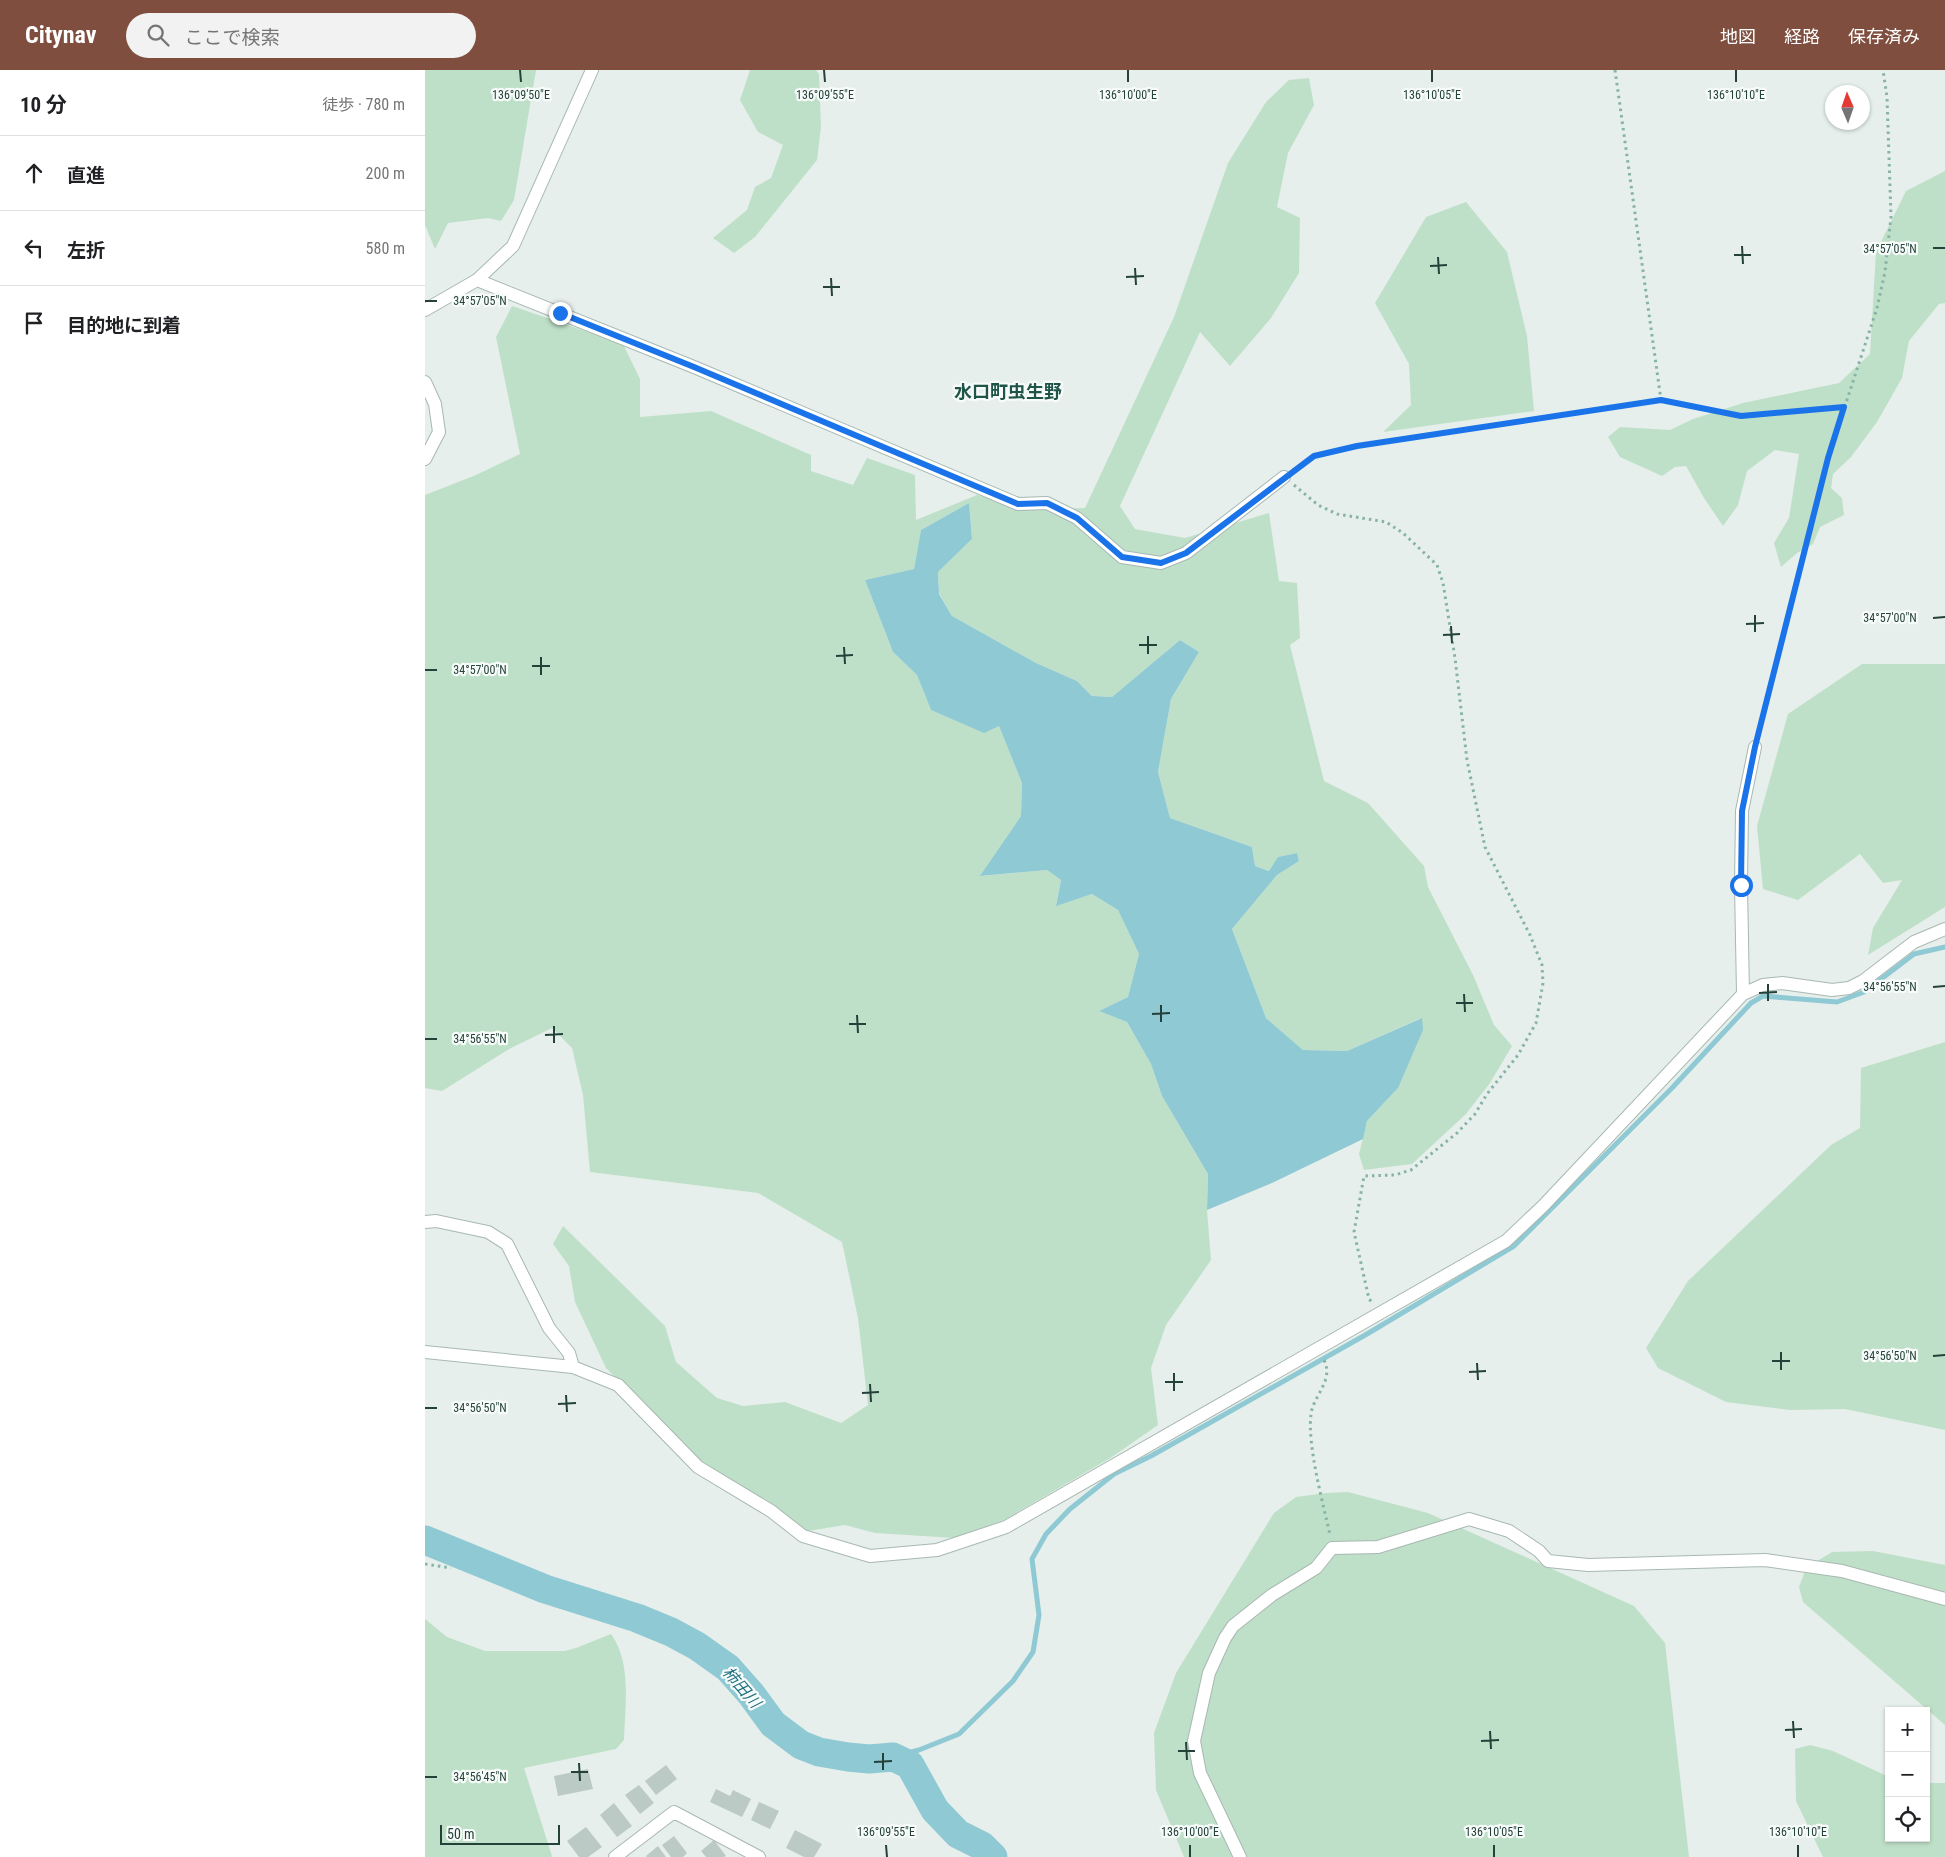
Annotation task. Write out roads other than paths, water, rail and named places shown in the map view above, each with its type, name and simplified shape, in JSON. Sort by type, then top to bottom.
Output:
[{"type":"street","points":[[425,310],[477,280],[513,246],[592,70]]},
{"type":"street","points":[[477,280],[694,367],[1018,504],[1047,503],[1077,518],[1122,557],[1161,563],[1186,553],[1284,477]]},
{"type":"street","points":[[425,382],[435,404],[439,432],[425,459]]},
{"type":"street","points":[[1743,994],[1742,811],[1755,747]]},
{"type":"street","points":[[425,1352],[573,1367],[618,1385],[698,1467],[771,1510],[803,1536],[870,1556],[937,1550],[1006,1526],[1319,1347],[1383,1313],[1506,1241],[1550,1199],[1743,994],[1763,985],[1782,983],[1832,990],[1849,988],[1863,981],[1914,942],[1945,929]]},
{"type":"street","points":[[425,1222],[436,1221],[487,1232],[507,1244],[549,1328],[569,1353],[573,1367]]},
{"type":"street","points":[[1240,1857],[1200,1773],[1194,1741],[1209,1673],[1225,1638],[1233,1626],[1272,1595],[1316,1568],[1332,1548],[1378,1547],[1469,1519],[1509,1531],[1539,1551],[1547,1561],[1588,1565],[1765,1560],[1842,1571],[1945,1598]]},
{"type":"street","points":[[615,1857],[675,1812],[759,1857]]},
{"type":"water","points":[[969,503],[972,539],[938,572],[939,594],[952,616],[1036,663],[1077,681],[1092,696],[1112,697],[1180,640],[1199,652],[1171,699],[1158,772],[1170,818],[1252,847],[1255,866],[1269,871],[1278,857],[1297,853],[1299,861],[1277,875],[1232,929],[1266,1018],[1303,1050],[1347,1051],[1422,1018],[1423,1030],[1398,1088],[1367,1121],[1363,1139],[1272,1183],[1207,1210],[1208,1174],[1162,1096],[1151,1064],[1127,1022],[1099,1011],[1128,997],[1139,954],[1118,910],[1092,894],[1056,906],[1061,880],[1047,870],[980,876],[1021,816],[1022,783],[999,726],[984,733],[931,710],[917,675],[893,652],[865,580],[914,569],[921,530]]},
{"type":"waterway","points":[[893,1757],[919,1750],[959,1734],[1013,1681],[1033,1652],[1039,1615],[1032,1559],[1046,1534],[1070,1509],[1114,1474],[1151,1456],[1367,1334],[1514,1246],[1672,1088],[1751,1003],[1763,996],[1837,1002],[1864,992],[1914,954],[1945,947]]},
{"type":"waterway","name":"柿田川","points":[[425,1540],[545,1589],[637,1618],[671,1632],[697,1646],[728,1668],[751,1694],[773,1724],[801,1745],[819,1752],[848,1757],[869,1759],[893,1757],[910,1765],[935,1810],[958,1834],[982,1846],[993,1857]]},
{"type":"district","name":"水口町虫生野","points":[[1008,392]]}]
